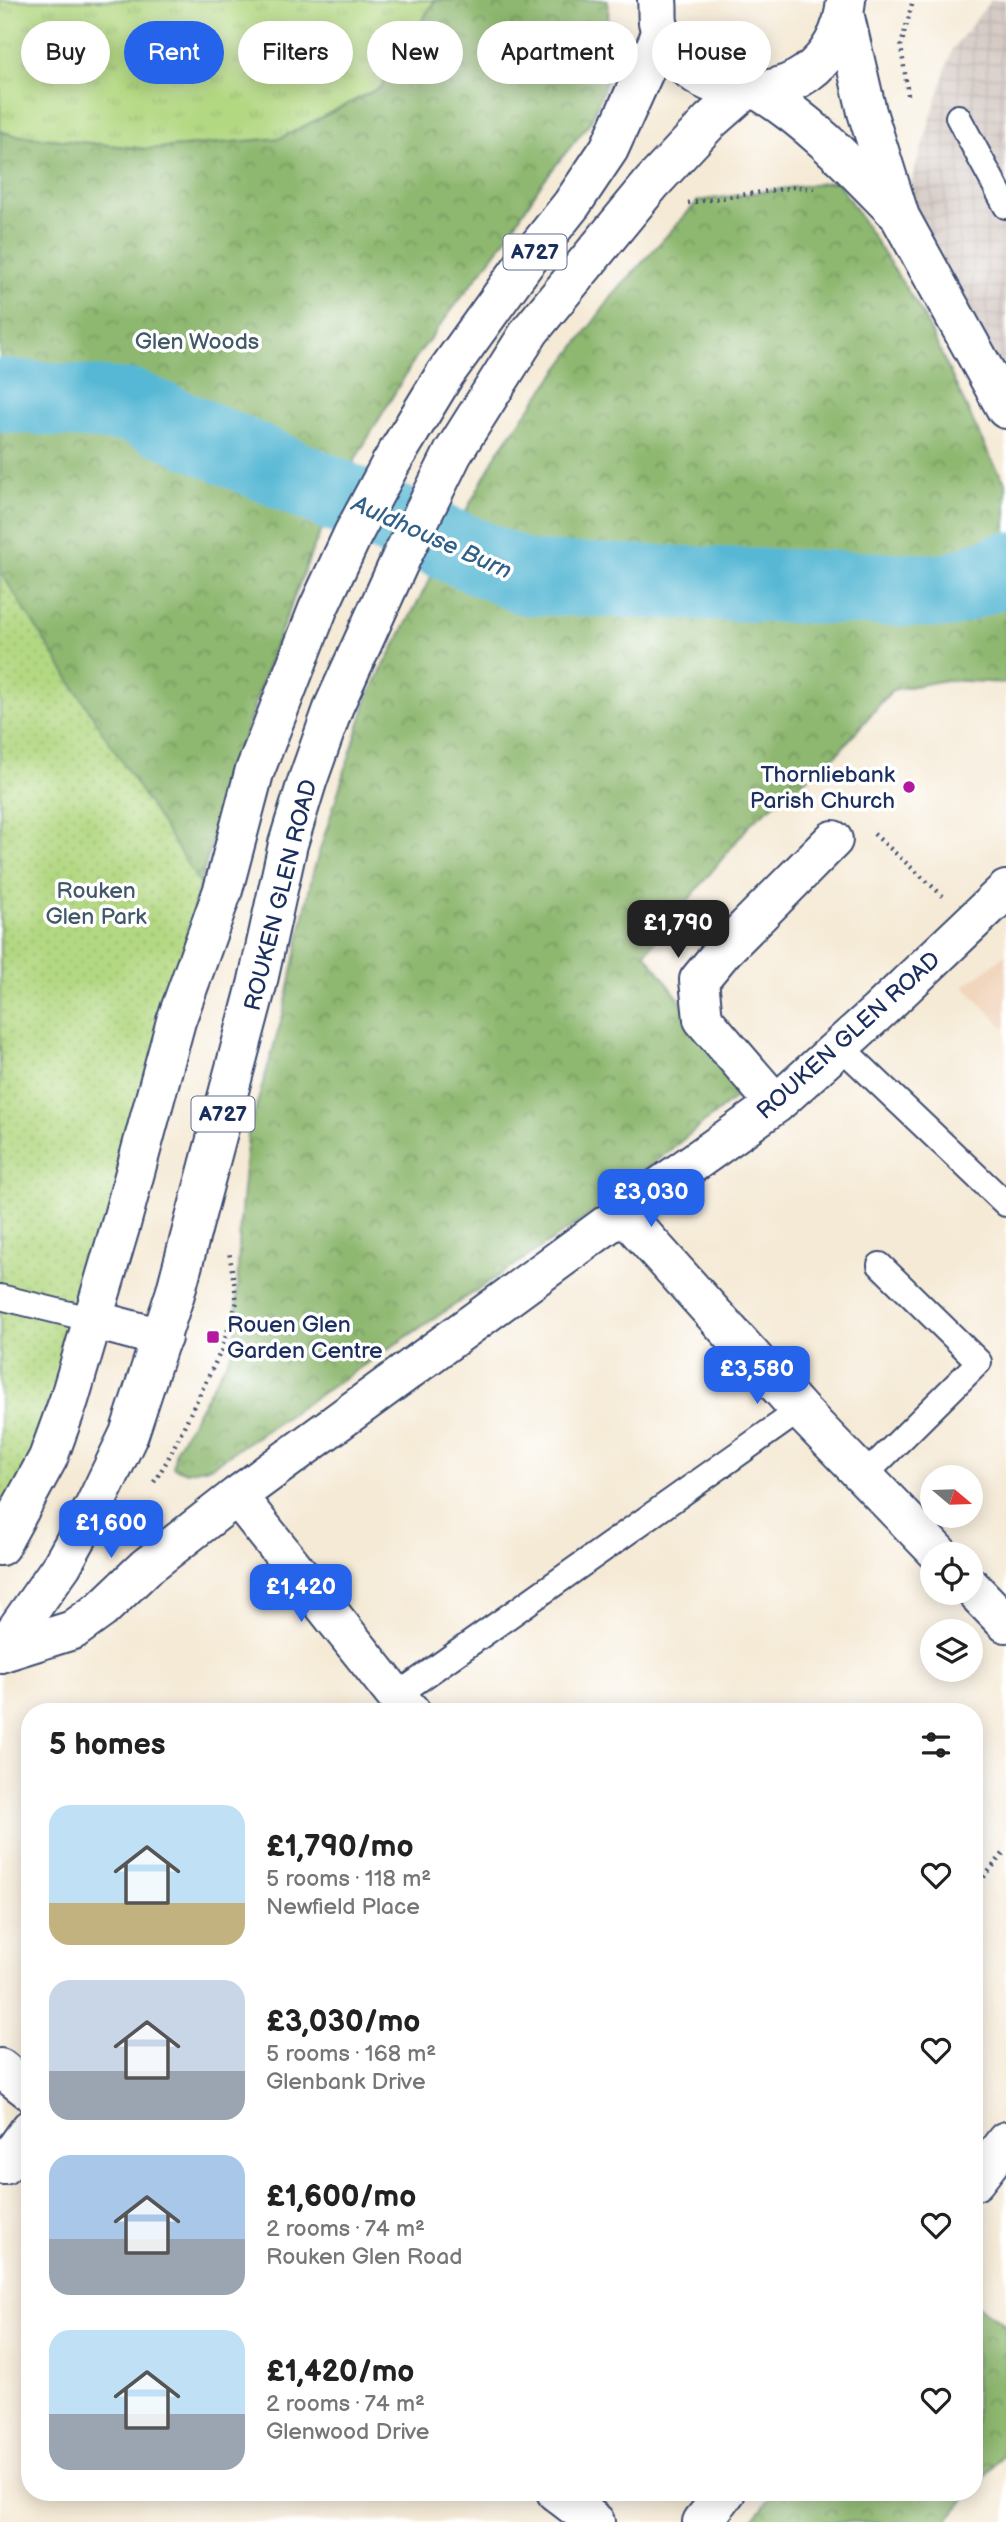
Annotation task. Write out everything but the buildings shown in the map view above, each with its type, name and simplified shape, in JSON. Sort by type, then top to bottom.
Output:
[{"type":"main road","points":[[752,92],[777,89],[798,80],[815,68],[834,44],[846,9]]},
{"type":"main road","points":[[846,9],[867,112],[900,217],[1006,409]]},
{"type":"main road","points":[[659,16],[684,66],[711,84],[752,92],[800,117],[827,141],[900,217]]},
{"type":"main road","name":"A727","points":[[0,1546],[48,1458],[94,1320],[176,1021],[223,890],[254,773],[318,609],[353,534],[391,463],[445,374],[604,157],[659,16]]},
{"type":"main road","name":"ROUKEN GLEN ROAD","points":[[0,1653],[62,1565],[93,1509],[129,1434],[162,1338],[257,985],[288,844],[334,706],[402,556],[438,482],[482,404],[530,331],[652,183],[710,121],[752,92]]},
{"type":"main road","points":[[776,1104],[703,1019],[699,980],[723,951],[833,840]]},
{"type":"main road","name":"ROUKEN GLEN ROAD","points":[[0,1653],[73,1630],[102,1609],[146,1567],[237,1496],[776,1104],[1006,890]]},
{"type":"main road","points":[[623,1213],[800,1410],[927,1542]]},
{"type":"main road","points":[[94,1320],[162,1338]]},
{"type":"main road","points":[[237,1496],[403,1703]]},
{"type":"main road","points":[[983,1599],[1006,1623]]},
{"type":"main road","points":[[0,2068],[21,2084]]},
{"type":"main road","points":[[4,2165],[21,2141]]},
{"type":"main road","points":[[983,2171],[1006,2141]]},
{"type":"main road","points":[[568,2501],[596,2522]]},
{"type":"main road","points":[[702,2522],[719,2501]]},
{"type":"lane","points":[[958,117],[1006,206]]},
{"type":"lane","points":[[839,1046],[1006,1203]]},
{"type":"lane","points":[[864,1476],[979,1362],[880,1265]]},
{"type":"lane","points":[[0,1297],[94,1320]]},
{"type":"lane","points":[[405,1703],[800,1410]]},
{"type":"path","points":[[833,840],[871,831],[972,922]]},
{"type":"path","points":[[983,1878],[1006,1850]]},
{"type":"shaded area","points":[[991,0],[1006,0],[1006,410],[900,217],[952,50]]},
{"type":"shaded area","points":[[1006,955],[1006,1030],[964,986]]},
{"type":"green space","name":"Glen Woods","points":[[0,0],[585,0],[578,21],[477,21],[477,84],[557,84],[505,240],[416,357],[357,456],[313,548],[269,662],[231,776],[200,884],[0,571]]},
{"type":"green space","name":"Glen Woods","points":[[435,0],[608,0],[608,21],[477,21],[477,84],[605,84],[591,121],[541,184],[505,240],[416,357],[357,456],[313,548],[269,662],[231,776],[200,884],[176,1021],[0,1297],[0,131],[14,135],[146,149],[281,138],[383,84],[463,84],[463,21],[422,21]]},
{"type":"green space","points":[[837,181],[922,313],[988,453],[1006,484],[1006,683],[946,680],[892,690],[837,754],[752,822],[645,953],[746,1089],[581,1221],[212,1466],[187,1472],[173,1467],[176,1449],[235,1347],[240,1222],[248,1135],[284,1011],[313,872],[369,694],[497,453],[614,294],[698,201]]},
{"type":"green space","name":"Rouken Glen Park","points":[[0,571],[200,884],[69,1400],[0,1546]]},
{"type":"green space","points":[[983,2309],[1006,2325],[1006,2451],[983,2478]]},
{"type":"green space","points":[[768,2501],[964,2501],[946,2522],[751,2522]]},
{"type":"waterway","name":"Auldhouse Burn","points":[[0,395],[131,406],[526,578],[948,591],[1006,569]]},
{"type":"place","name":"Thornliebank Parish Church","points":[[909,787]]},
{"type":"place","name":"Rouen Glen Garden Centre","points":[[213,1337]]}]
